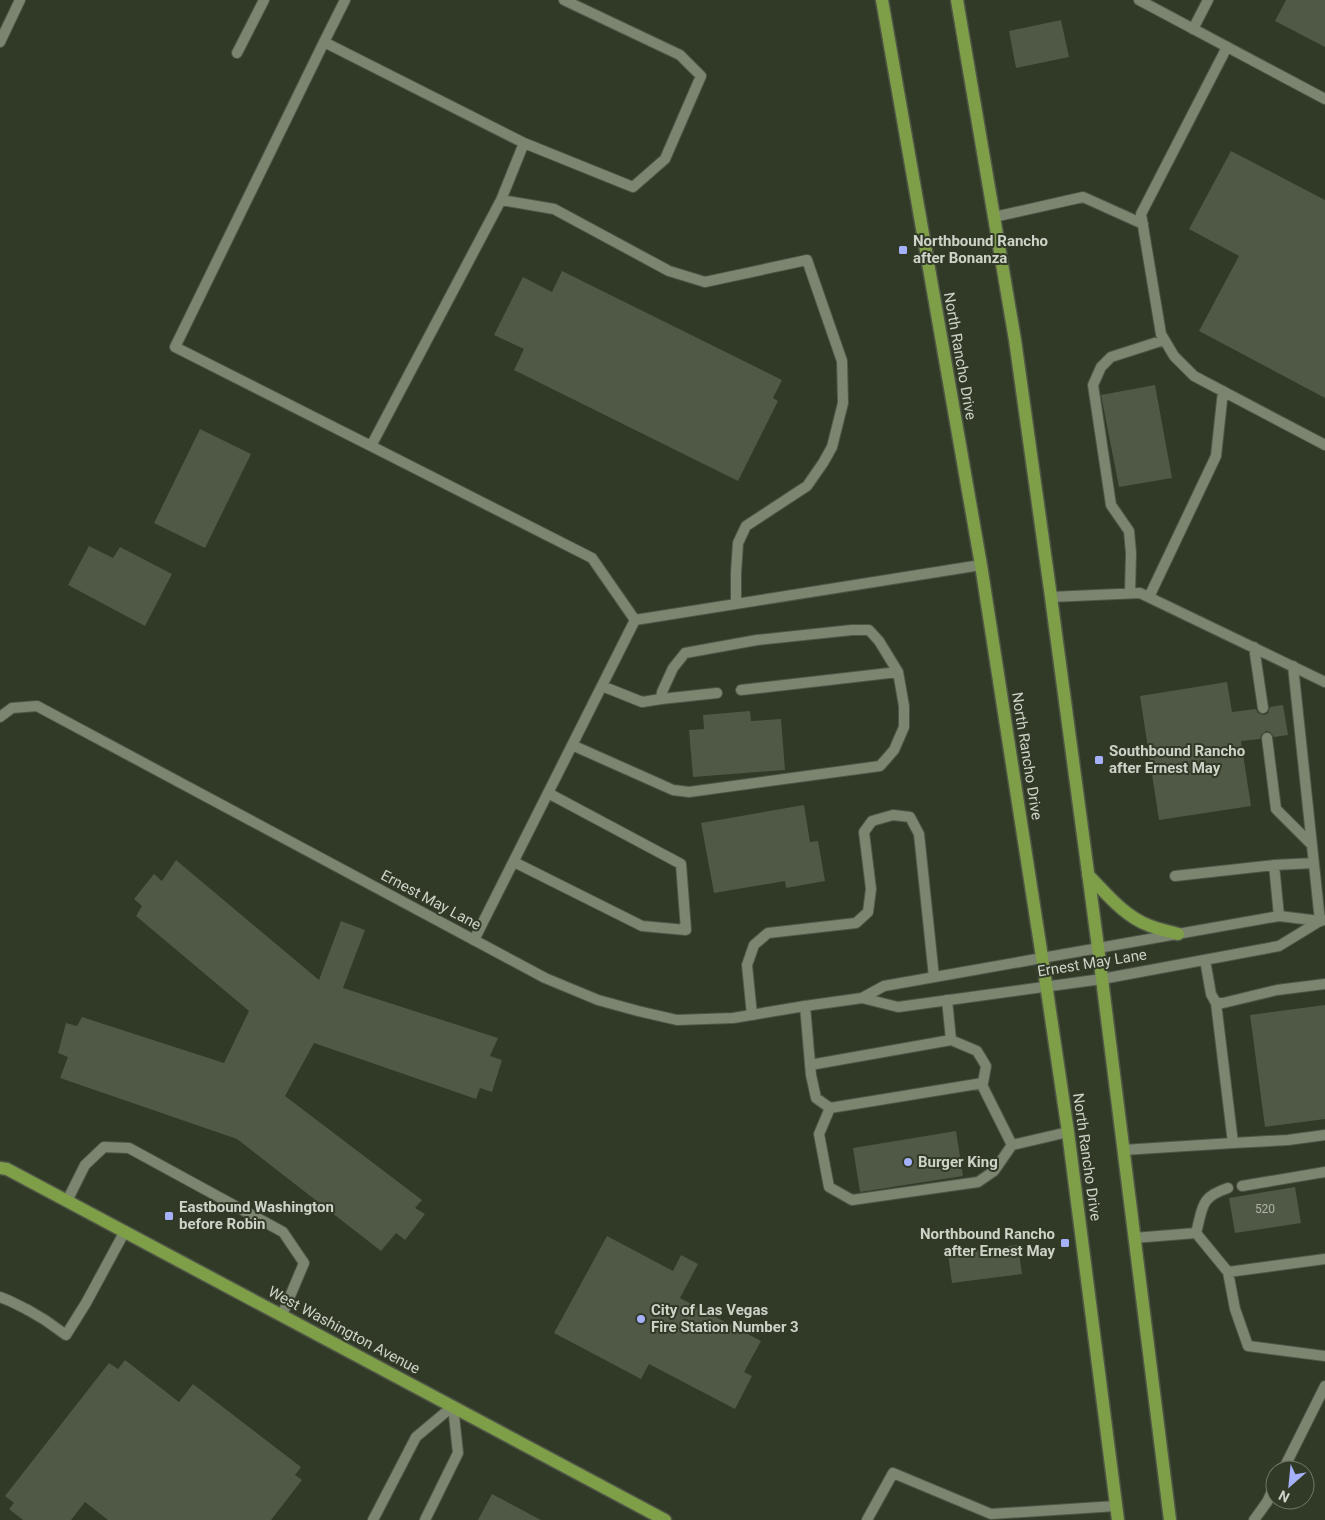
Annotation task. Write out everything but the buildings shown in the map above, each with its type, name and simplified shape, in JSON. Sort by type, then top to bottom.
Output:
[{"type":"main road","name":"North Rancho Drive","points":[[882,0],[980,564],[1042,957],[1068,1132],[1118,1520]]},
{"type":"main road","points":[[957,0],[979,119],[1015,340],[1052,597],[1170,1520]]},
{"type":"main road","points":[[1088,875],[1121,908],[1132,916],[1147,925],[1178,934]]},
{"type":"main road","name":"West Washington Avenue","points":[[2,1166],[666,1520]]},
{"type":"street","points":[[0,42],[20,0]]},
{"type":"street","points":[[237,53],[264,0]]},
{"type":"street","points":[[345,0],[175,347],[592,558],[635,620]]},
{"type":"street","points":[[324,42],[524,143],[633,187],[665,159],[701,76],[680,55],[564,0]]},
{"type":"street","points":[[1139,0],[1325,99]]},
{"type":"street","points":[[1193,28],[1208,0]]},
{"type":"street","points":[[1227,47],[1141,214],[1161,334],[1174,356],[1194,376],[1325,445]]},
{"type":"street","points":[[371,446],[501,200],[524,143]]},
{"type":"street","points":[[994,217],[1083,197],[1143,224]]},
{"type":"street","points":[[501,200],[554,209],[669,271],[705,282],[807,260],[842,361],[843,403],[832,447],[807,486],[746,526],[738,543],[736,604]]},
{"type":"street","points":[[1130,593],[1132,553],[1129,531],[1112,505],[1094,385],[1101,367],[1111,357],[1164,340]]},
{"type":"street","points":[[1149,597],[1216,456],[1223,391]]},
{"type":"street","points":[[635,620],[980,564]]},
{"type":"street","points":[[1052,597],[1140,593],[1325,682]]},
{"type":"street","points":[[474,940],[635,620]]},
{"type":"street","points":[[572,745],[673,790],[689,792],[880,766],[894,750],[904,727],[904,706],[898,672],[870,630],[852,630],[757,640],[685,653],[673,668],[662,692],[661,699]]},
{"type":"street","points":[[1254,647],[1263,708]]},
{"type":"street","points":[[1293,666],[1314,862],[1323,920]]},
{"type":"street","points":[[741,690],[898,672]]},
{"type":"street","points":[[602,686],[642,702],[717,693]]},
{"type":"street","name":"Ernest May Lane","points":[[0,717],[12,708],[37,706],[545,978],[598,1000],[677,1020],[733,1018],[862,998],[884,986],[1279,916],[1323,920]]},
{"type":"street","points":[[1267,738],[1276,809],[1312,845]]},
{"type":"street","points":[[514,862],[642,926],[686,930],[682,864],[548,793]]},
{"type":"street","points":[[752,1015],[747,965],[754,945],[768,933],[856,923],[868,912],[871,889],[864,832],[872,821],[894,815],[910,817],[919,834],[934,977]]},
{"type":"street","points":[[1175,876],[1314,862]]},
{"type":"street","points":[[1274,865],[1279,916]]},
{"type":"street","name":"Ernest May Lane","points":[[862,998],[898,1007],[1102,979],[1279,946],[1323,920]]},
{"type":"street","points":[[1205,960],[1211,994],[1216,1003],[1233,1144]]},
{"type":"street","points":[[1216,1003],[1277,990],[1325,984]]},
{"type":"street","points":[[947,1000],[952,1040]]},
{"type":"street","points":[[805,1006],[810,1065],[811,1075],[816,1098],[830,1108],[984,1083],[986,1066],[977,1051],[952,1040],[810,1065]]},
{"type":"street","points":[[981,1083],[1012,1145]]},
{"type":"street","points":[[830,1108],[819,1134],[829,1187],[852,1200],[978,1182],[994,1171],[1012,1145],[1068,1132]]},
{"type":"street","points":[[1123,1150],[1233,1144],[1325,1136]]},
{"type":"street","points":[[67,1200],[85,1165],[104,1147],[129,1148],[283,1232],[304,1263],[282,1315]]},
{"type":"street","points":[[1242,1186],[1325,1172]]},
{"type":"street","points":[[1196,1232],[1205,1200],[1215,1192],[1228,1188]]},
{"type":"street","points":[[0,1297],[46,1320],[66,1335],[125,1231]]},
{"type":"street","points":[[1134,1238],[1196,1232]]},
{"type":"street","points":[[1196,1232],[1228,1272],[1235,1309],[1248,1346],[1325,1356]]},
{"type":"street","points":[[1228,1272],[1325,1259]]},
{"type":"street","points":[[1288,1460],[1325,1386]]},
{"type":"street","points":[[373,1520],[416,1437],[453,1406]]},
{"type":"street","points":[[425,1520],[458,1453],[453,1406]]},
{"type":"street","points":[[867,1520],[893,1473],[991,1514],[1116,1506]]},
{"type":"street","points":[[1254,1520],[1265,1505]]},
{"type":"place","name":"Northbound Rancho after Bonanza","points":[[903,250]]},
{"type":"place","name":"Southbound Rancho after Ernest May","points":[[1099,760]]},
{"type":"place","name":"Burger King","points":[[908,1162]]},
{"type":"place","name":"Eastbound Washington before Robin","points":[[169,1216]]},
{"type":"place","name":"Northbound Rancho after Ernest May","points":[[1065,1243]]},
{"type":"place","name":"City of Las Vegas Fire Station Number 3","points":[[641,1319]]}]
